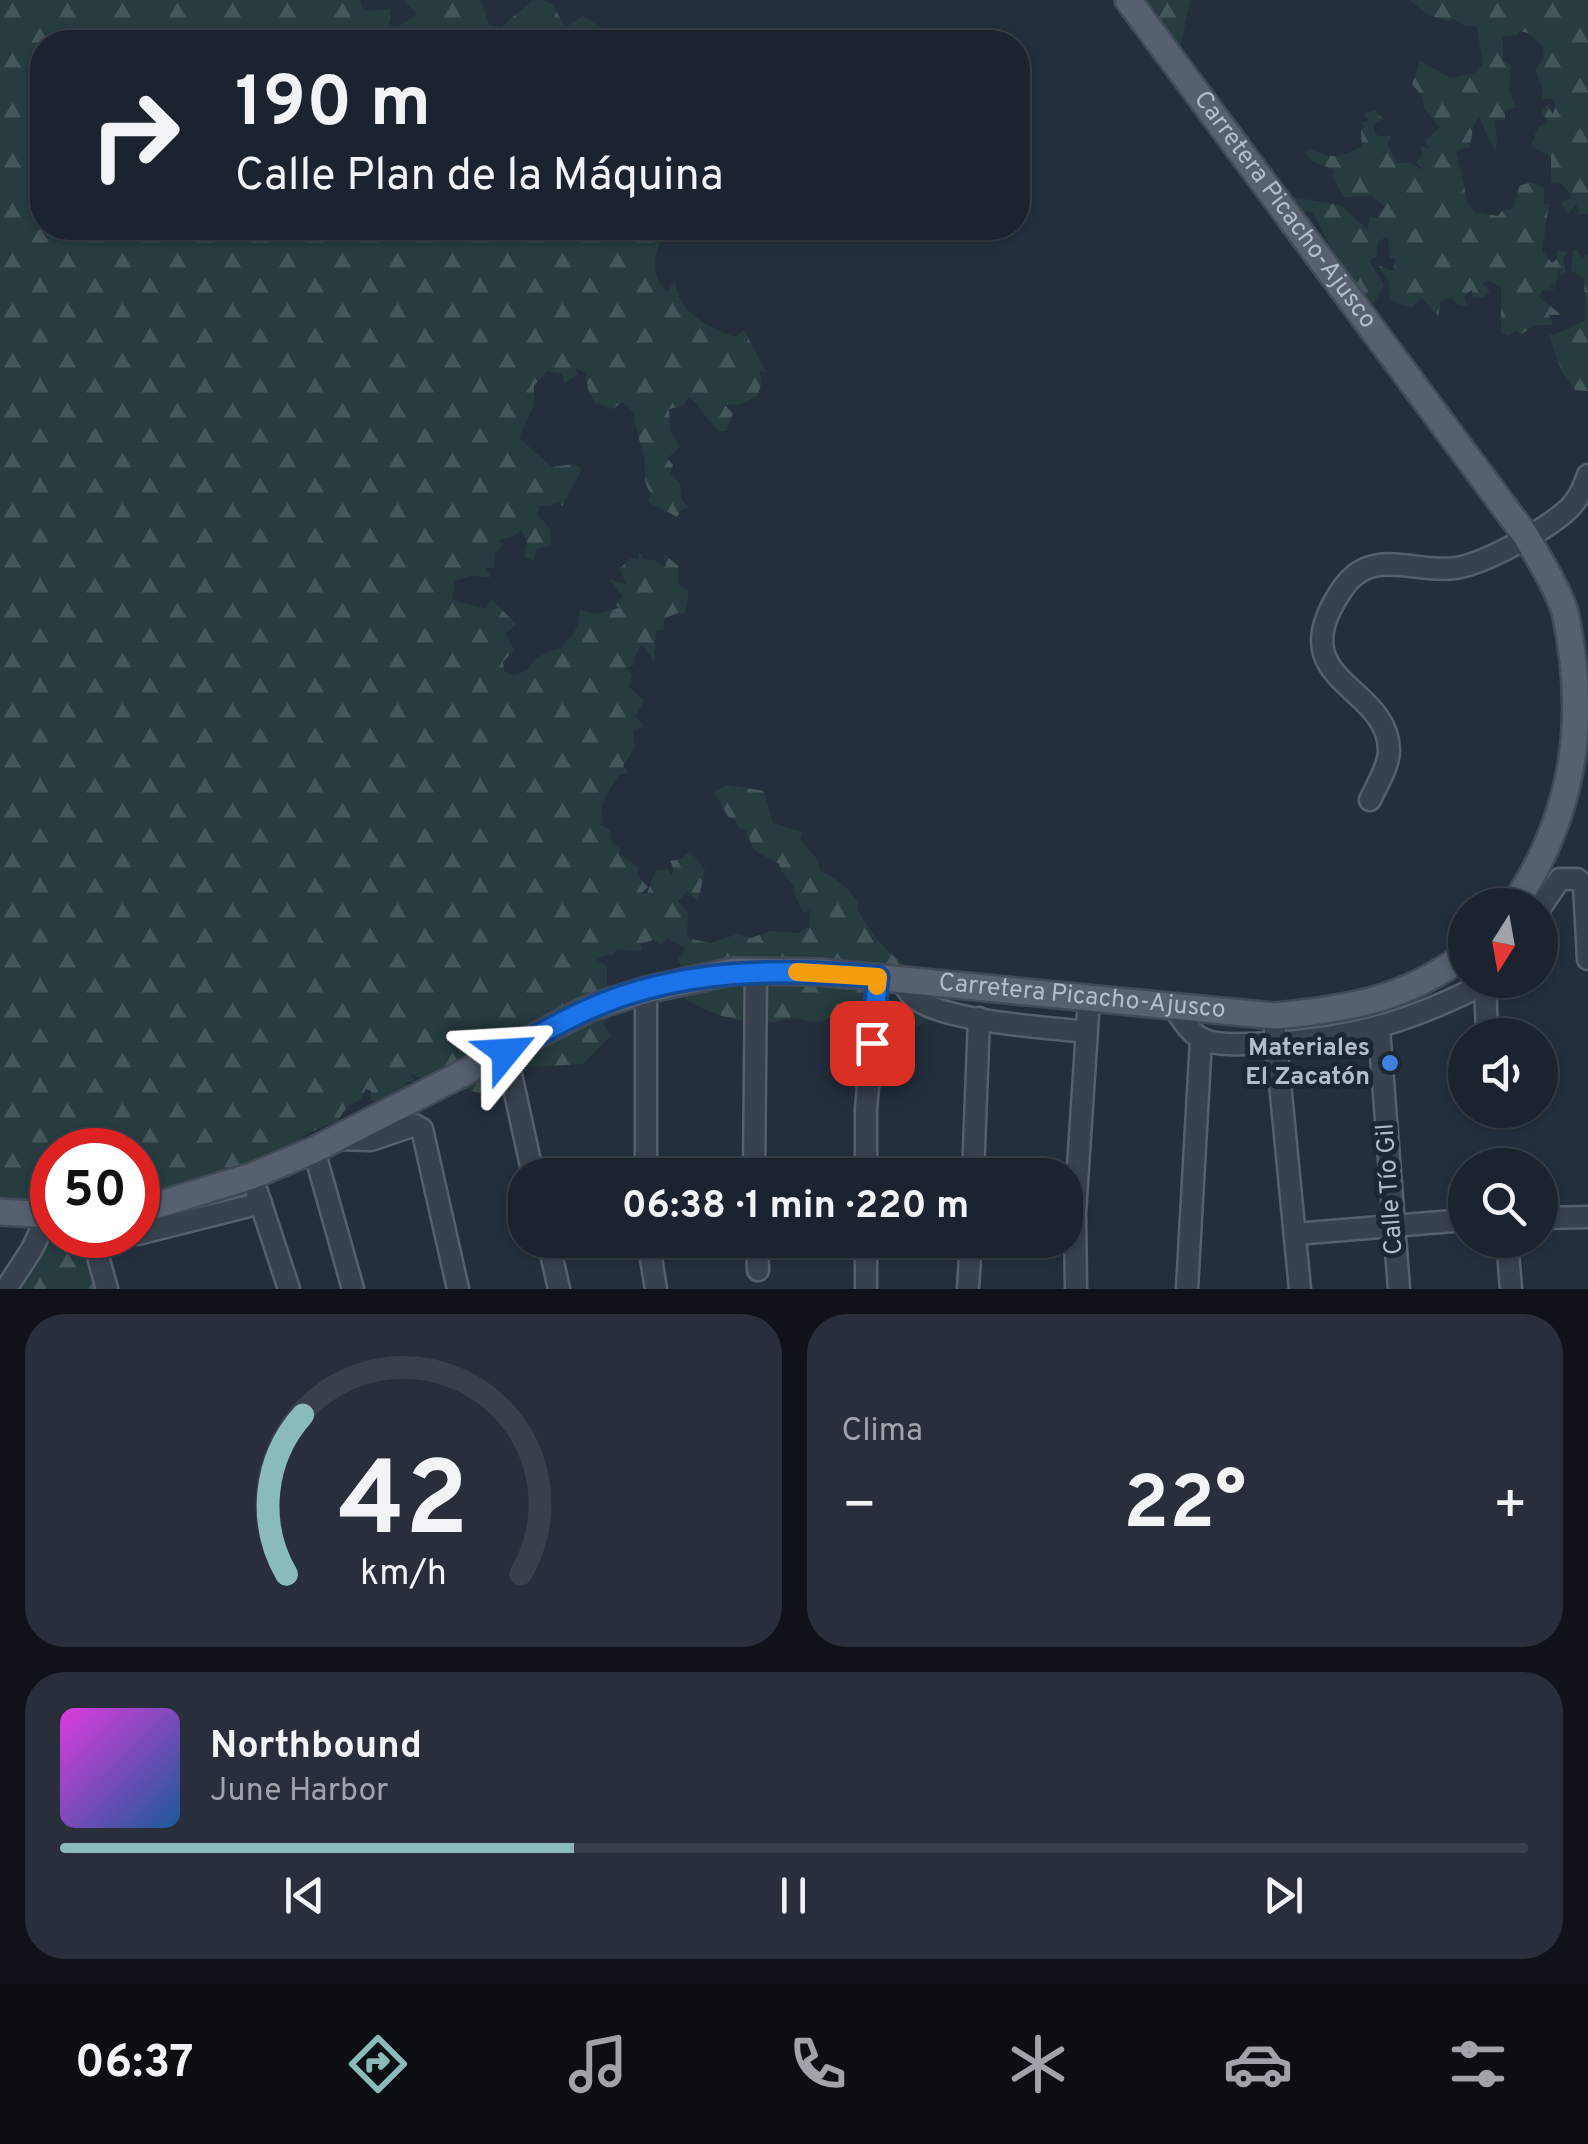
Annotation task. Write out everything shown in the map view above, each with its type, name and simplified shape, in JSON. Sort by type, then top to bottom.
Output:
[{"type":"main road","name":"Carretera Picacho-Ajusco","points":[[1128,0],[1526,536],[1565,612],[1578,663],[1581,752],[1574,785],[1554,839],[1524,888]]},
{"type":"main road","name":"Carretera Picacho-Ajusco","points":[[160,1211],[182,1198],[252,1176],[325,1145],[590,1008],[646,990],[734,972],[820,972],[1275,1016],[1345,1009],[1394,995],[1448,968]]},
{"type":"main road","points":[[0,1212],[30,1214]]},
{"type":"street","points":[[1370,800],[1390,755],[1387,731],[1378,716],[1336,678],[1326,661],[1322,642],[1328,615],[1344,586],[1364,567],[1382,564],[1454,568],[1480,561],[1565,512],[1581,493],[1588,474]]},
{"type":"street","points":[[1554,888],[1560,879],[1577,879],[1584,885],[1588,960]]},
{"type":"street","points":[[754,1158],[756,972]]},
{"type":"street","points":[[866,1158],[866,1110],[890,978],[917,1000],[979,1018],[1086,1032]]},
{"type":"street","points":[[646,990],[646,1158]]},
{"type":"street","points":[[1174,1008],[1201,1039],[1229,1044],[1276,1043],[1379,1029],[1457,998]]},
{"type":"street","points":[[1075,1158],[1089,999]]},
{"type":"street","points":[[1275,1016],[1300,1289]]},
{"type":"street","points":[[975,1158],[979,1018]]},
{"type":"street","name":"Calle Tío Gil","points":[[1379,1029],[1399,1289]]},
{"type":"street","points":[[1187,1289],[1201,1039]]},
{"type":"street","points":[[506,1052],[530,1158]]},
{"type":"street","points":[[353,1289],[325,1145],[371,1140],[415,1124],[422,1129],[458,1289]]},
{"type":"street","points":[[252,1176],[289,1289]]},
{"type":"street","points":[[182,1198],[189,1224]]},
{"type":"street","points":[[160,1225],[189,1224],[262,1203]]},
{"type":"street","points":[[1558,1218],[1588,1217]]},
{"type":"street","points":[[1295,1234],[1448,1221]]},
{"type":"street","points":[[6,1289],[30,1252]]},
{"type":"street","points":[[98,1258],[107,1289]]},
{"type":"street","points":[[552,1258],[558,1289]]},
{"type":"street","points":[[651,1258],[656,1289]]},
{"type":"street","points":[[758,1258],[758,1270]]},
{"type":"street","points":[[866,1258],[866,1289]]},
{"type":"street","points":[[968,1289],[970,1258]]},
{"type":"street","points":[[1074,1258],[1076,1289]]},
{"type":"street","points":[[1508,1258],[1511,1289]]},
{"type":"green space","points":[[0,0],[360,0],[364,11],[390,9],[390,25],[398,27],[417,14],[404,0],[481,0],[489,25],[501,27],[533,0],[542,0],[552,4],[566,27],[583,16],[614,30],[30,30],[30,240],[663,240],[655,262],[661,285],[667,292],[675,281],[682,302],[705,323],[735,337],[744,330],[766,372],[759,371],[762,381],[758,395],[740,405],[724,404],[733,414],[726,431],[718,431],[689,397],[683,406],[669,409],[670,431],[680,447],[667,458],[673,465],[670,473],[680,483],[681,499],[688,507],[677,517],[648,502],[651,493],[634,412],[622,402],[613,409],[595,403],[586,373],[575,368],[578,374],[564,384],[562,374],[547,371],[534,386],[534,405],[519,438],[552,467],[573,464],[582,469],[562,506],[558,502],[539,506],[537,514],[550,529],[551,546],[536,549],[534,561],[524,556],[527,541],[521,530],[499,540],[503,546],[495,553],[494,568],[485,568],[491,577],[471,576],[455,581],[452,600],[486,609],[491,599],[516,624],[506,634],[514,650],[503,662],[504,671],[515,675],[527,670],[542,655],[563,648],[576,629],[580,610],[594,614],[619,608],[615,603],[623,597],[609,579],[627,585],[619,569],[630,559],[638,558],[639,551],[644,559],[666,567],[663,553],[678,566],[678,584],[689,591],[685,614],[665,618],[663,629],[656,631],[654,661],[642,644],[634,657],[635,664],[627,668],[632,675],[629,687],[645,701],[635,716],[643,726],[633,732],[635,747],[623,766],[629,773],[619,775],[608,792],[600,825],[610,830],[612,843],[621,849],[619,854],[639,868],[637,875],[648,887],[640,894],[647,894],[655,871],[667,869],[671,875],[674,870],[670,861],[681,859],[690,851],[705,870],[698,901],[687,891],[678,901],[688,913],[687,938],[710,943],[738,934],[751,938],[771,931],[798,933],[809,927],[810,910],[805,913],[802,909],[779,864],[754,850],[746,831],[729,818],[714,792],[727,785],[764,791],[773,823],[802,832],[800,840],[818,860],[820,871],[855,897],[857,909],[881,943],[929,983],[947,1006],[938,1016],[917,1026],[905,1017],[912,990],[871,988],[865,990],[875,999],[874,1005],[854,1006],[822,1021],[791,1018],[752,1022],[729,1018],[685,999],[689,992],[678,958],[685,947],[666,938],[662,945],[653,940],[640,944],[640,952],[617,949],[613,955],[597,960],[607,966],[607,984],[617,996],[610,1018],[603,1023],[611,1036],[583,1064],[493,1069],[499,1080],[486,1096],[461,1087],[425,1091],[422,1079],[410,1073],[416,1082],[405,1082],[408,1091],[383,1102],[371,1100],[371,1091],[366,1089],[361,1099],[347,1107],[337,1121],[310,1132],[284,1153],[160,1202],[160,1128],[30,1128],[30,1204],[0,1200]]},
{"type":"green space","points":[[1141,0],[1190,0],[1181,44],[1169,42],[1159,17]]},
{"type":"green space","points":[[1409,0],[1588,0],[1588,214],[1579,214],[1576,204],[1568,214],[1561,203],[1572,197],[1562,184],[1551,183],[1551,157],[1531,146],[1538,127],[1548,122],[1541,111],[1547,105],[1553,114],[1556,105],[1553,99],[1543,99],[1535,69],[1542,61],[1544,47],[1528,33],[1503,36],[1503,60],[1511,66],[1509,91],[1516,107],[1505,111],[1505,120],[1494,120],[1495,152],[1479,117],[1470,147],[1456,151],[1468,204],[1475,212],[1498,216],[1514,208],[1519,186],[1532,182],[1544,188],[1544,204],[1549,204],[1542,251],[1552,263],[1558,250],[1568,252],[1563,258],[1566,272],[1561,276],[1558,267],[1556,285],[1549,284],[1554,291],[1543,290],[1538,297],[1562,315],[1549,315],[1553,325],[1534,325],[1522,334],[1517,331],[1507,336],[1501,332],[1501,287],[1488,280],[1482,283],[1490,291],[1484,297],[1472,298],[1472,290],[1464,296],[1467,306],[1456,304],[1451,297],[1441,301],[1438,316],[1422,298],[1411,308],[1390,300],[1389,282],[1378,265],[1393,271],[1396,259],[1390,258],[1388,237],[1378,241],[1376,257],[1369,261],[1384,285],[1374,303],[1355,301],[1344,270],[1312,212],[1298,210],[1300,204],[1291,197],[1341,205],[1367,230],[1370,216],[1377,218],[1385,207],[1372,196],[1344,197],[1333,177],[1335,170],[1313,162],[1304,152],[1310,149],[1337,156],[1362,146],[1361,130],[1365,127],[1360,123],[1369,121],[1364,114],[1375,110],[1383,119],[1374,124],[1374,132],[1391,136],[1387,144],[1397,163],[1409,163],[1425,171],[1416,163],[1422,155],[1420,146],[1429,149],[1425,140],[1440,128],[1412,84],[1420,61],[1451,78],[1474,73],[1483,64],[1477,27],[1428,15]]},
{"type":"green space","points":[[1573,250],[1582,258],[1588,255],[1588,391],[1575,390],[1561,370],[1549,335],[1586,321],[1584,279],[1571,270]]},
{"type":"green space","points":[[30,1226],[30,1258],[88,1258],[100,1289],[12,1289],[21,1278]]},
{"type":"slow traffic","points":[[797,972],[878,977],[877,986]]},
{"type":"place","name":"Materiales El Zacatón","points":[[1390,1063]]},
{"type":"route","points":[[506,1052],[590,1008],[646,990],[734,972],[878,977],[872,1043]]}]
